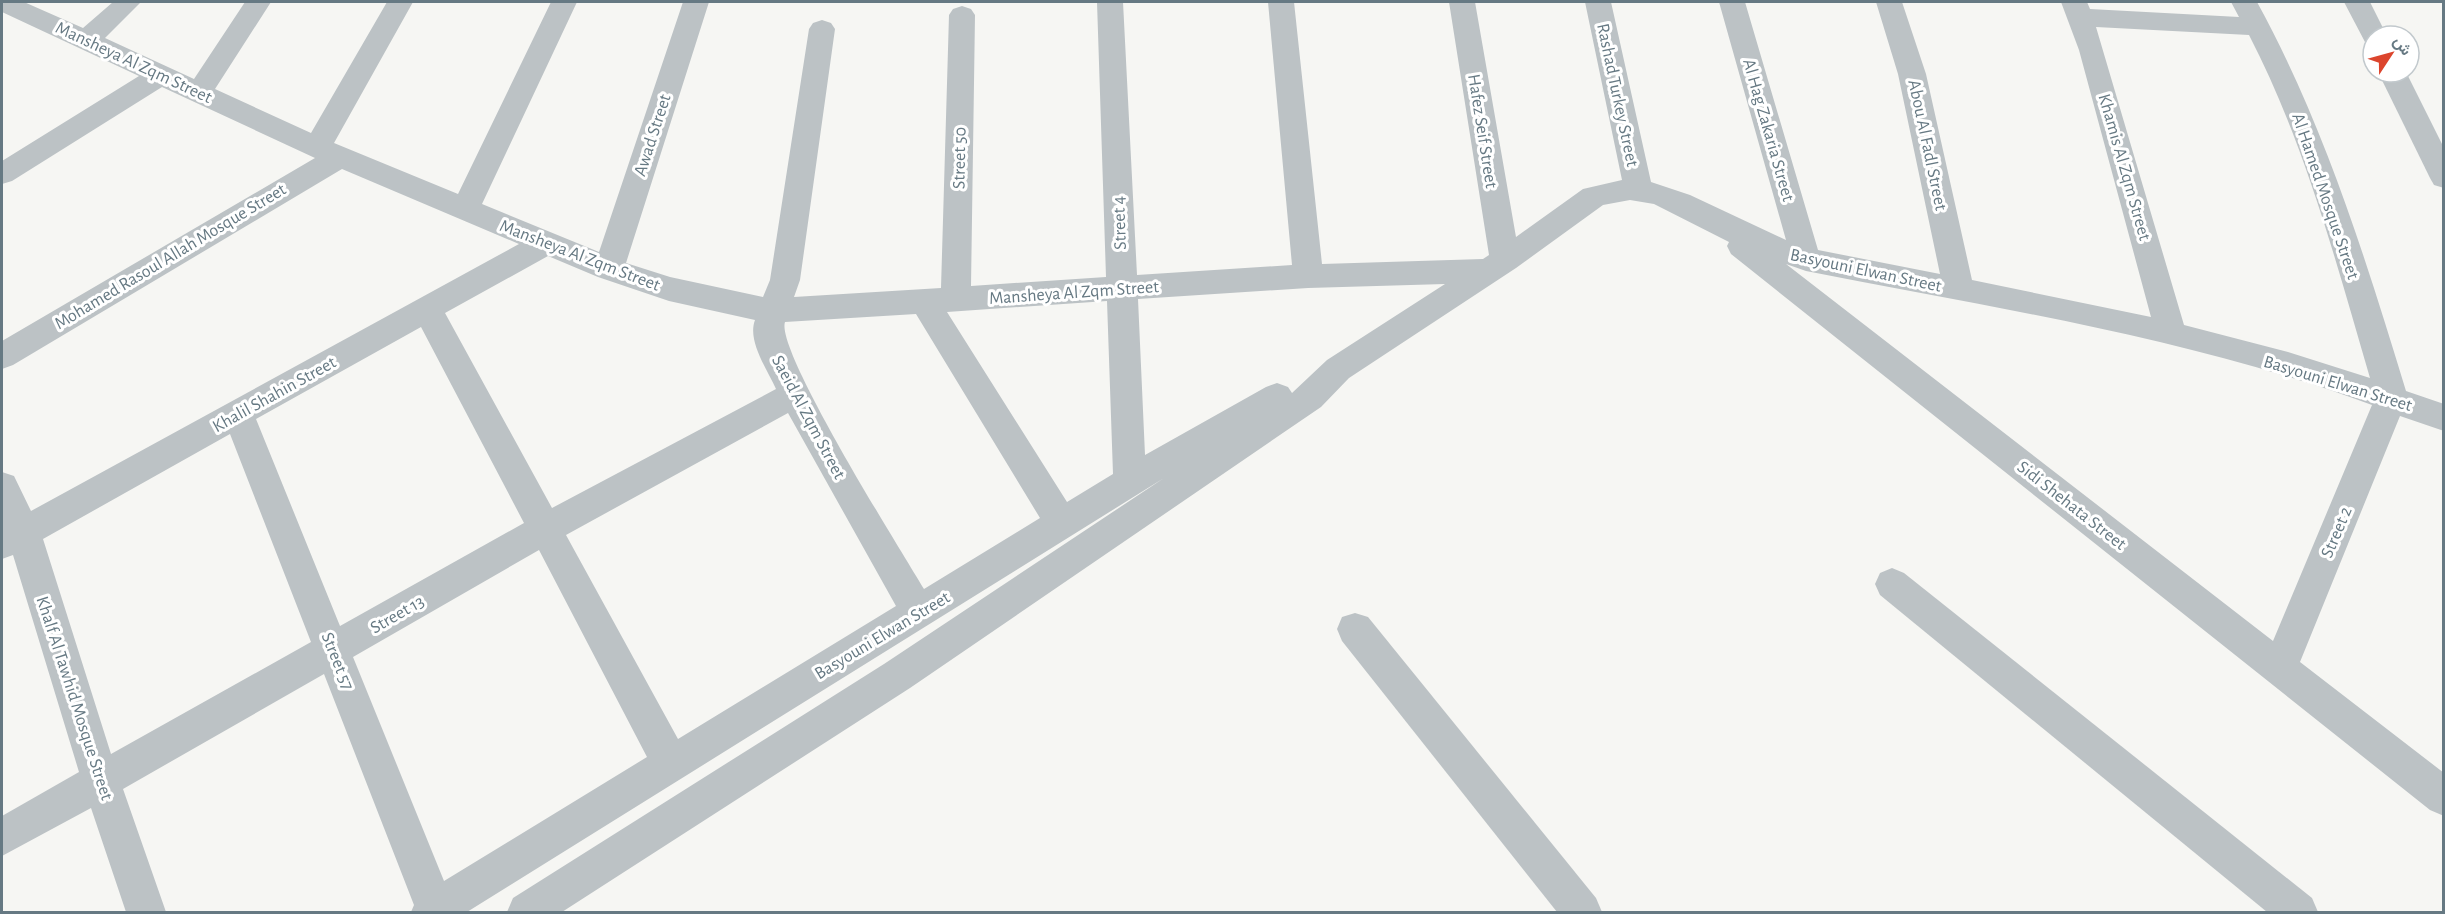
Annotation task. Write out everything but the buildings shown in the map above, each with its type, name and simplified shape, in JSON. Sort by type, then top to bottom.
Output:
[{"type":"street","points":[[85,42],[128,2]]},
{"type":"street","points":[[199,92],[258,2]]},
{"type":"street","points":[[328,152],[400,2]]},
{"type":"street","points":[[465,210],[564,2]]},
{"type":"street","name":"Awad Street","points":[[609,269],[696,2]]},
{"type":"street","name":"Street 4","points":[[1110,2],[1130,481]]},
{"type":"street","points":[[1281,2],[1308,276]]},
{"type":"street","name":"Hafez Seif Street","points":[[1462,2],[1496,265]]},
{"type":"street","name":"Rashad Turkey Street","points":[[1598,2],[1638,189]]},
{"type":"street","name":"Al Hag Zakaria Street","points":[[1732,2],[1806,259]]},
{"type":"street","name":"Abou Al Fadl Street","points":[[1889,2],[1912,74],[1959,290]]},
{"type":"street","name":"Al Hamed Mosque Street","points":[[2244,2],[2292,101],[2328,192],[2392,397]]},
{"type":"street","points":[[2357,2],[2368,24]]},
{"type":"street","name":"Mansheya Al Zqm Street","points":[[7,9],[199,92],[328,152],[609,269],[669,289],[771,311],[1496,265]]},
{"type":"street","points":[[2078,9],[2258,27]]},
{"type":"street","name":"Khamis Al Zqm Street","points":[[2078,9],[2171,334]]},
{"type":"street","name":"Street 50","points":[[956,300],[962,15]]},
{"type":"street","name":"Saeid Al Zqm Street","points":[[822,29],[785,280],[771,311],[768,327],[772,346],[794,394],[918,612]]},
{"type":"street","points":[[2,174],[160,75]]},
{"type":"street","points":[[2398,84],[2444,178]]},
{"type":"street","name":"Mohamed Rasoul Allah Mosque Street","points":[[2,356],[328,152]]},
{"type":"street","name":"Basyouni Elwan Street","points":[[527,912],[906,669],[1310,398],[1338,369],[1496,265],[1593,197],[1607,191],[1638,189],[1672,198],[1750,239],[1806,259],[2171,334],[2392,397],[2444,418]]},
{"type":"street","name":"Sidi Shehata Street","points":[[1700,213],[2444,797]]},
{"type":"street","name":"Khalil Shahin Street","points":[[12,538],[546,243]]},
{"type":"street","points":[[925,302],[1062,524]]},
{"type":"street","points":[[428,310],[543,530],[671,764]]},
{"type":"street","name":"Basyouni Elwan Street","points":[[433,911],[1130,481],[1304,380],[1338,369]]},
{"type":"street","name":"Street 13","points":[[2,837],[543,530],[794,394]]},
{"type":"street","name":"Street 2","points":[[2280,667],[2392,397]]},
{"type":"street","name":"Street 57","points":[[238,414],[334,649],[433,911]]},
{"type":"street","name":"Khalf Al Tawhid Mosque Street","points":[[2,486],[12,538],[101,781],[146,912]]},
{"type":"street","points":[[1892,584],[2298,912]]},
{"type":"street","points":[[1355,629],[1582,912]]}]
